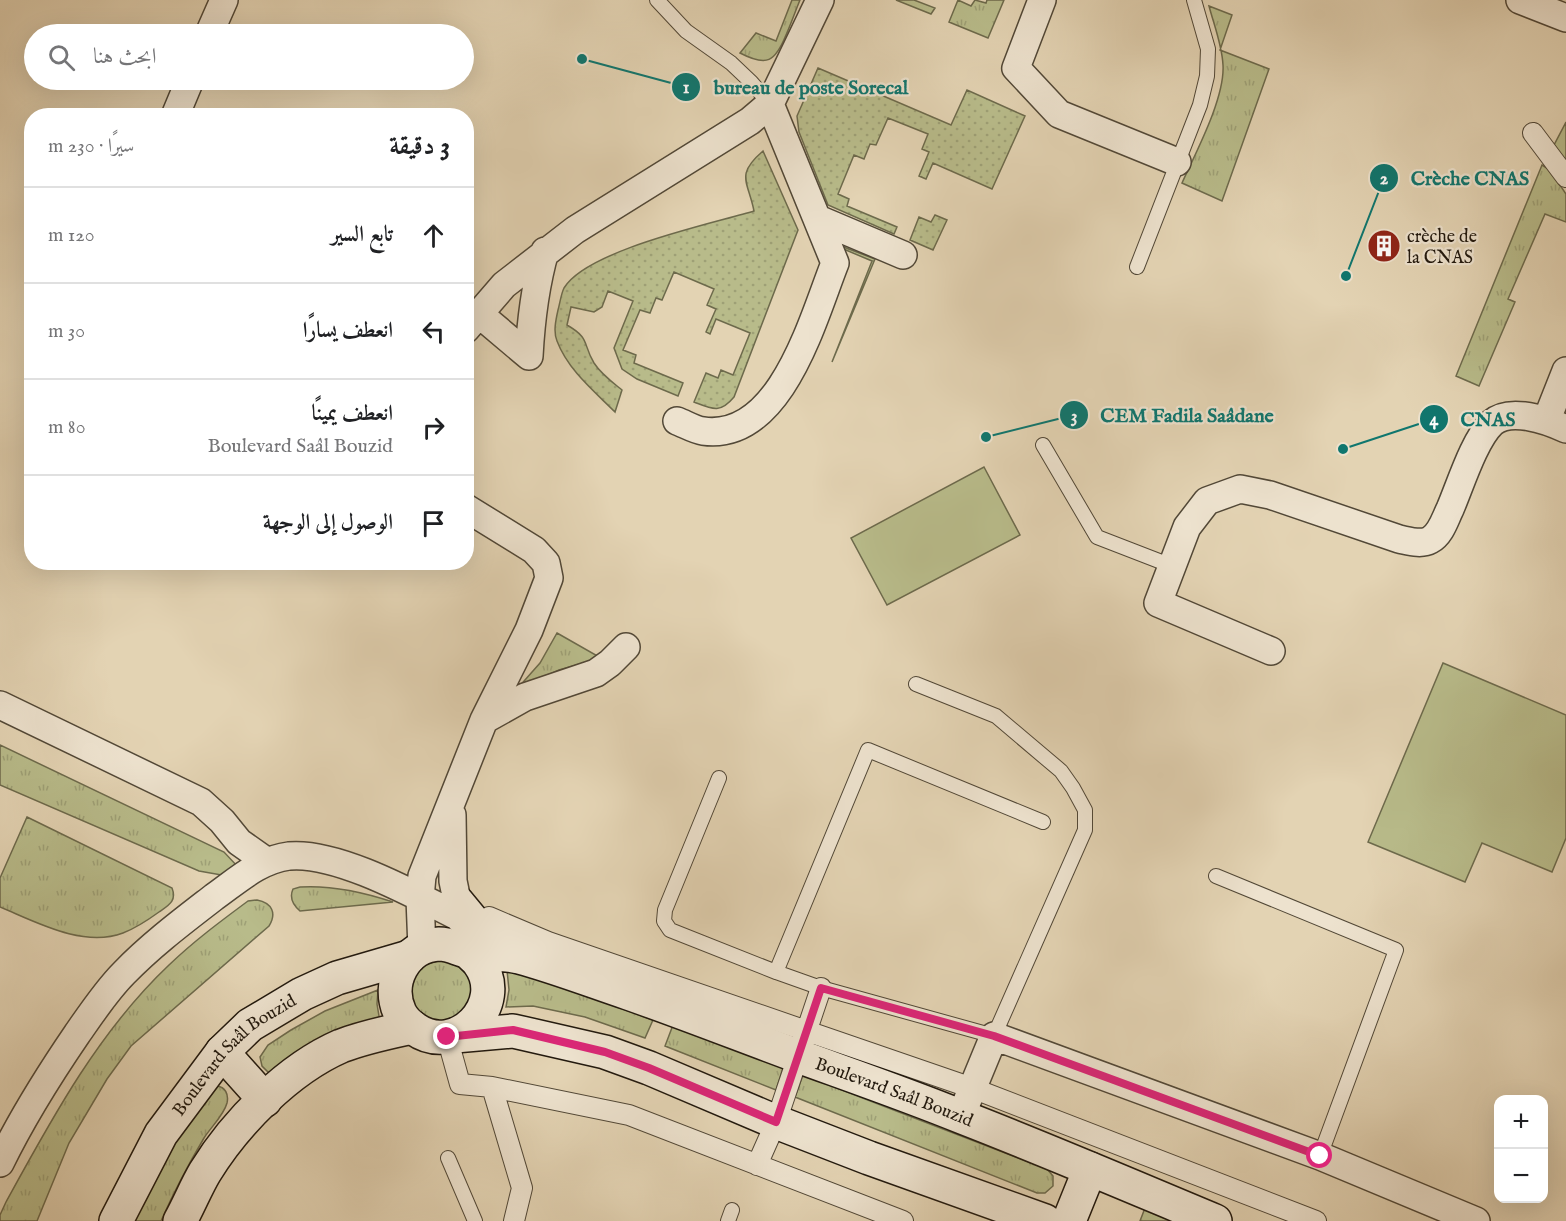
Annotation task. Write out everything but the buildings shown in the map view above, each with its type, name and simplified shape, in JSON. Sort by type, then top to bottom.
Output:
[{"type":"main road","name":"Boulevard Saâl Bouzid","points":[[116,1221],[160,1134],[222,1053],[250,1025],[302,994],[338,978],[437,944],[452,945],[470,922],[517,956],[664,1005],[801,1044],[966,1102],[1090,1169],[1215,1221]]},
{"type":"main road","points":[[451,1036],[468,1029],[479,1018],[486,1005],[488,990],[486,976],[479,963],[470,922]]},
{"type":"main road","points":[[415,953],[399,970],[395,985],[396,1001],[401,1016],[423,1034],[435,1037],[513,1030],[605,1052],[869,1158],[1045,1221]]},
{"type":"main road","points":[[180,1221],[205,1172],[235,1131],[299,1069],[341,1046],[412,1027]]},
{"type":"main road","points":[[222,1053],[265,1100]]},
{"type":"main road","points":[[1069,1221],[1090,1169]]},
{"type":"street","points":[[213,24],[224,0]]},
{"type":"street","points":[[474,319],[504,285],[545,251],[750,121],[770,104],[820,0]]},
{"type":"street","points":[[1042,0],[1016,68],[1059,114],[1178,162]]},
{"type":"street","points":[[1520,0],[1566,18]]},
{"type":"street","points":[[178,108],[186,90]]},
{"type":"street","points":[[678,421],[703,431],[733,429],[756,417],[779,392],[799,355],[835,263],[770,104]]},
{"type":"street","points":[[1533,133],[1566,177]]},
{"type":"street","points":[[818,219],[903,255]]},
{"type":"street","points":[[474,322],[529,356],[533,301],[545,251]]},
{"type":"street","points":[[1271,651],[1158,603],[1187,527],[1207,501],[1240,489],[1270,495],[1399,539],[1417,543],[1431,540],[1442,528],[1479,442],[1493,422],[1516,415],[1556,424],[1566,371]]},
{"type":"street","points":[[415,953],[421,887],[453,796],[484,720],[529,630],[549,578],[546,563],[534,550],[474,511]]},
{"type":"street","points":[[484,720],[525,697],[596,673],[626,647]]},
{"type":"street","points":[[0,705],[201,802],[222,821],[239,842],[266,861]]},
{"type":"street","points":[[453,796],[452,865],[470,922]]},
{"type":"street","points":[[0,1163],[64,1053],[123,974],[178,924],[266,861],[290,856],[314,857],[349,866],[393,886],[421,887],[470,922],[548,942],[801,1044]]},
{"type":"street","points":[[757,1165],[776,1122],[821,988]]},
{"type":"street","points":[[451,1036],[459,1084],[492,1087],[629,1115],[903,1221]]},
{"type":"street","points":[[1316,1221],[966,1102],[994,1036],[1320,1156],[1476,1221]]},
{"type":"street","points":[[492,1087],[522,1188],[514,1221]]},
{"type":"lane","points":[[657,0],[686,31],[731,63],[770,104]]},
{"type":"lane","points":[[1137,267],[1200,105],[1207,76],[1208,49],[1194,0]]},
{"type":"lane","points":[[1043,445],[1097,537],[1172,566]]},
{"type":"lane","points":[[719,778],[665,910],[664,921],[670,930],[821,988],[994,1036],[1085,830],[1084,810],[1074,788],[1061,771],[996,716],[916,684]]},
{"type":"lane","points":[[776,972],[868,750],[1043,822]]},
{"type":"lane","points":[[1215,876],[1396,950],[1320,1156]]},
{"type":"lane","points":[[448,1158],[475,1221]]},
{"type":"green space","points":[[792,0],[800,0],[782,44],[774,56],[764,61],[740,53],[756,33],[776,41]]},
{"type":"green space","points":[[896,0],[914,0],[935,8],[931,14]]},
{"type":"green space","points":[[958,0],[971,6],[975,0],[986,3],[987,0],[1004,0],[988,38],[949,22]]},
{"type":"green space","points":[[1209,6],[1232,15],[1221,48],[1218,35]]},
{"type":"green space","points":[[1221,50],[1269,69],[1222,201],[1182,183],[1215,109],[1222,78]]},
{"type":"green space","points":[[818,68],[951,125],[967,90],[1025,116],[992,189],[933,163],[926,179],[919,176],[929,152],[922,149],[928,134],[888,118],[876,145],[870,144],[864,159],[854,155],[838,194],[849,199],[847,206],[897,227],[894,234],[828,205],[799,132],[797,116]]},
{"type":"green space","points":[[1566,122],[1566,165],[1553,147]]},
{"type":"green space","points":[[763,151],[798,230],[734,397],[724,406],[715,409],[694,402],[706,373],[718,378],[721,370],[733,375],[750,333],[716,319],[710,334],[706,332],[716,309],[707,305],[714,289],[674,272],[662,300],[656,298],[650,313],[640,310],[623,350],[636,355],[634,363],[683,383],[678,396],[637,379],[622,369],[614,348],[633,301],[608,291],[602,307],[594,312],[571,307],[567,325],[583,338],[590,356],[600,371],[622,390],[615,412],[575,371],[557,341],[556,321],[564,288],[577,274],[623,250],[754,211],[746,173],[754,159]]},
{"type":"green space","points":[[1542,165],[1550,170],[1566,194],[1566,222],[1545,214],[1508,299],[1515,302],[1479,386],[1456,376]]},
{"type":"green space","points":[[935,215],[947,220],[933,250],[910,240],[919,217],[931,222]]},
{"type":"green space","points":[[841,246],[875,259],[832,362],[872,261],[841,248]]},
{"type":"green space","points":[[984,467],[1020,535],[887,605],[851,538]]},
{"type":"green space","points":[[557,633],[601,658],[559,670],[517,689],[540,663]]},
{"type":"green space","points":[[1443,663],[1566,715],[1566,838],[1552,872],[1482,843],[1465,882],[1368,842]]},
{"type":"green space","points":[[0,745],[224,852],[239,868],[227,876],[199,871],[0,785]]},
{"type":"green space","points":[[27,817],[172,888],[173,899],[151,918],[128,931],[108,937],[76,935],[60,931],[0,907],[0,878]]},
{"type":"green space","points":[[300,887],[347,890],[393,902],[300,911],[291,895],[293,889]]},
{"type":"green space","points":[[257,900],[272,909],[273,917],[269,926],[131,1046],[107,1079],[69,1143],[37,1221],[0,1221],[0,1215],[6,1202],[59,1108],[120,1018],[188,948],[248,901]]},
{"type":"green space","points":[[438,961],[453,963],[462,968],[473,982],[474,1000],[455,1024],[423,1020],[411,1002],[412,981],[418,971],[427,964]]},
{"type":"green space","points":[[507,970],[557,985],[653,1020],[645,1038],[585,1017],[533,1006],[506,1007],[509,990]]},
{"type":"green space","points":[[378,990],[377,1004],[380,1022],[277,1073],[268,1072],[262,1066],[260,1057],[268,1045],[325,1011]]},
{"type":"green space","points":[[673,1025],[783,1068],[776,1090],[665,1046]]},
{"type":"green space","points":[[803,1075],[1047,1169],[1053,1176],[1053,1186],[1045,1193],[1037,1193],[795,1097]]},
{"type":"green space","points":[[217,1086],[224,1089],[227,1094],[225,1107],[198,1148],[161,1221],[131,1221],[151,1174]]},
{"type":"green space","points":[[1145,1208],[1177,1221],[1140,1221]]},
{"type":"place","name":"bureau de poste Sorecal","points":[[582,59]]},
{"type":"place","name":"crèche de la CNAS","points":[[1384,246]]},
{"type":"place","name":"Crèche CNAS","points":[[1346,276]]},
{"type":"place","name":"CEM Fadila Saâdane","points":[[986,437]]},
{"type":"place","name":"CNAS","points":[[1343,449]]},
{"type":"route","points":[[447,1037],[513,1030],[605,1052],[649,1068],[776,1122],[821,988],[994,1036],[1320,1156]]}]
